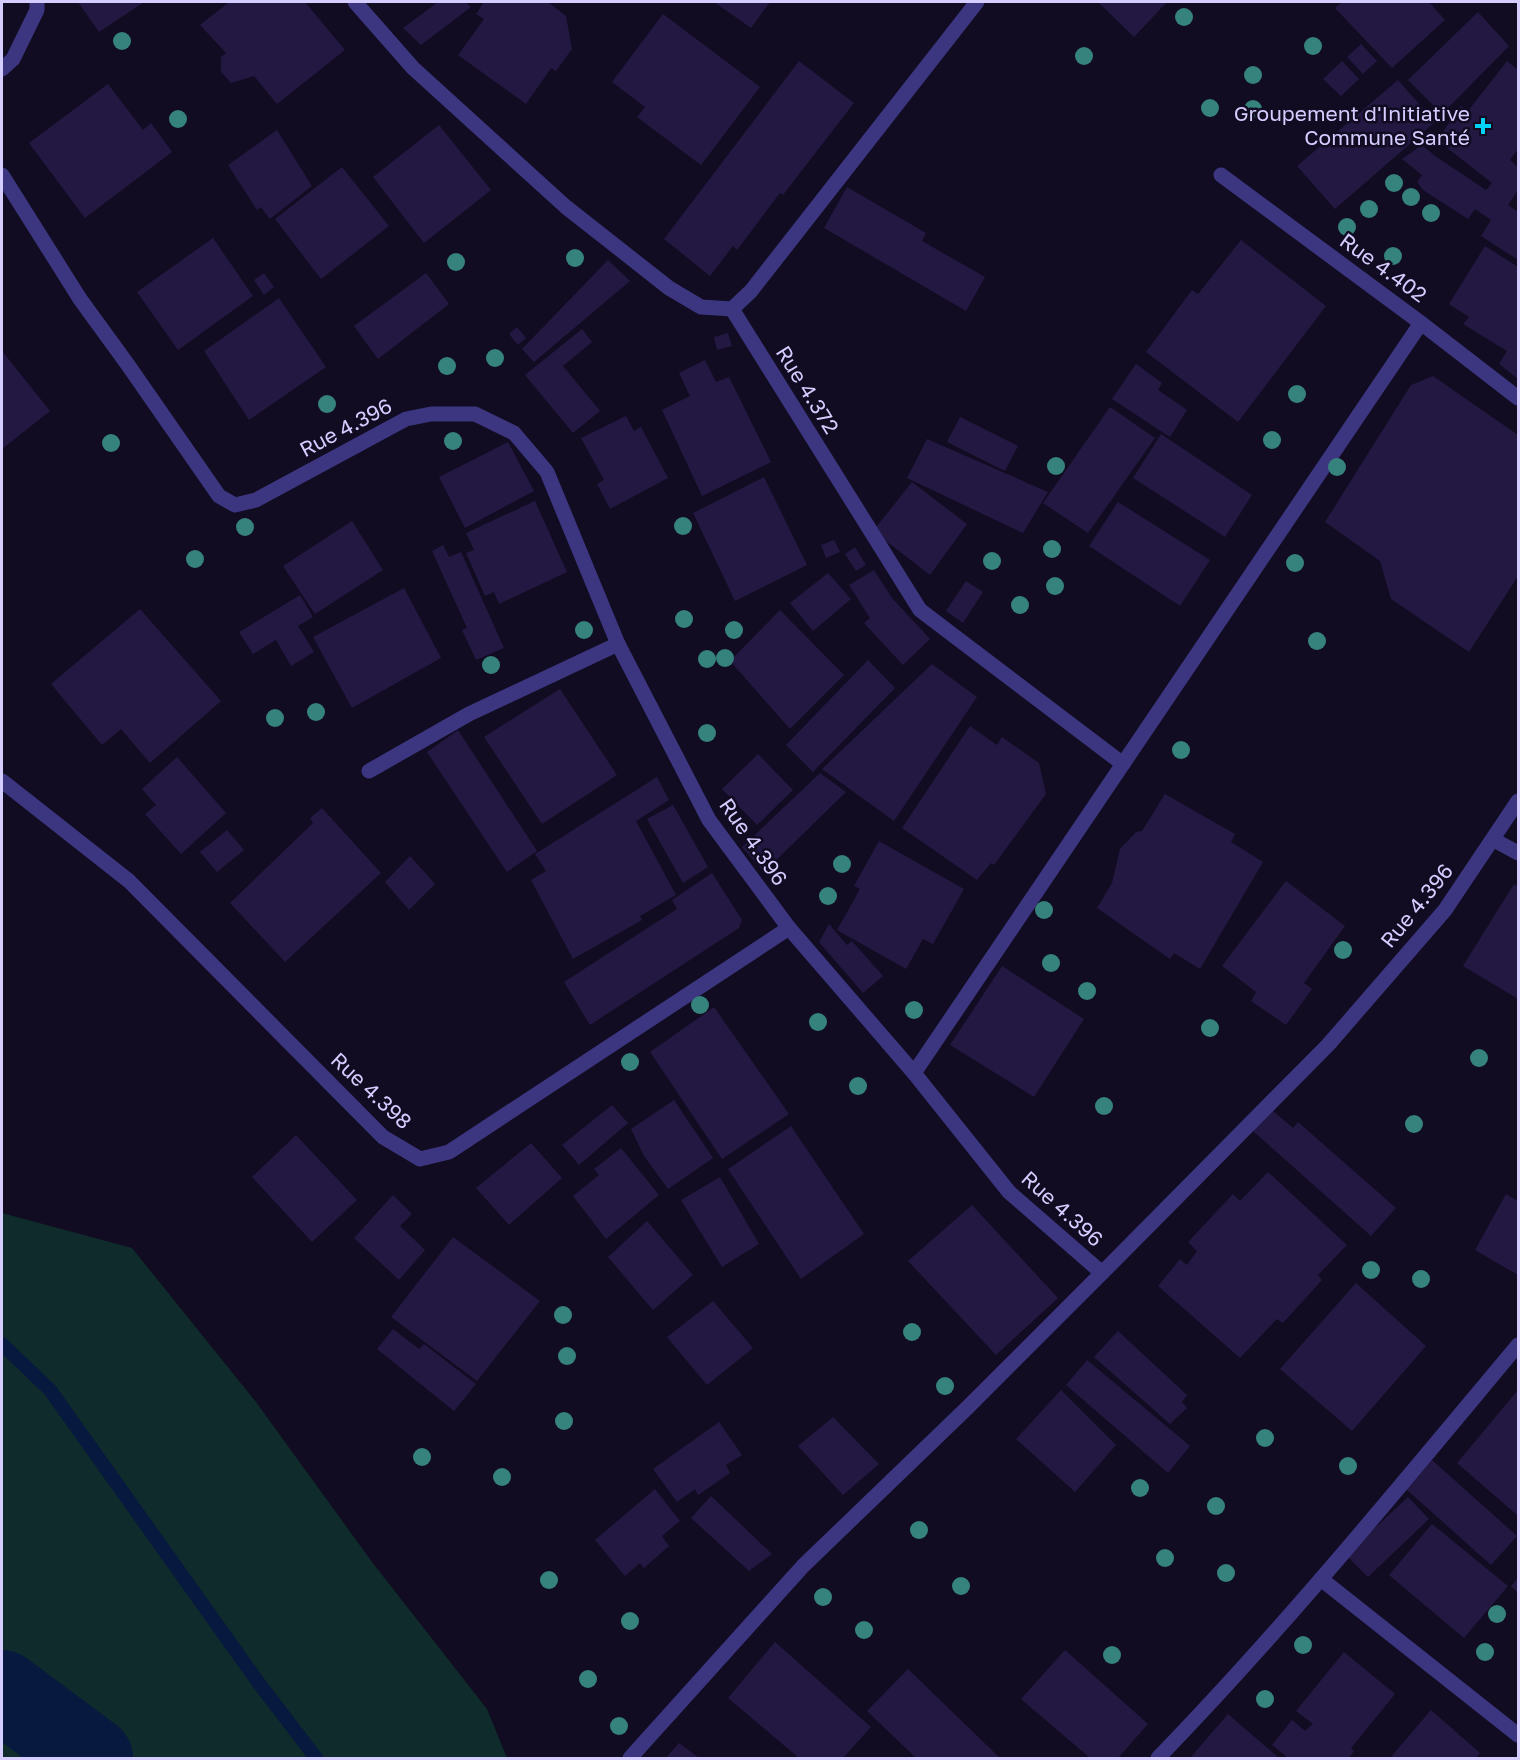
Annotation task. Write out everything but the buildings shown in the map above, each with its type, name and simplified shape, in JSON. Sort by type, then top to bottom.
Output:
[{"type":"street","points":[[2,69],[13,59],[37,10],[38,2]]},
{"type":"street","points":[[355,2],[413,68],[567,207],[669,288],[701,307],[732,309],[751,291],[977,2]]},
{"type":"street","name":"Rue 4.396","points":[[2,175],[80,299],[219,496],[235,505],[256,500],[405,418],[431,414],[475,414],[514,433],[547,472],[618,644],[709,820],[789,928],[914,1073],[1009,1192],[1102,1273],[1328,1045],[1444,910],[1494,840],[1518,801]]},
{"type":"street","name":"Rue 4.402","points":[[1221,175],[1518,398]]},
{"type":"street","name":"Rue 4.372","points":[[732,309],[920,610],[1123,764]]},
{"type":"street","points":[[914,1073],[1421,323]]},
{"type":"street","points":[[369,771],[469,714],[618,644]]},
{"type":"street","name":"Rue 4.398","points":[[2,782],[129,881],[383,1137],[420,1159],[449,1152],[789,928]]},
{"type":"street","points":[[1494,840],[1518,853]]},
{"type":"street","points":[[630,1758],[803,1566],[967,1408],[1102,1273]]},
{"type":"street","points":[[1158,1758],[1198,1717],[1321,1580],[1518,1345]]},
{"type":"street","points":[[1321,1580],[1518,1735]]},
{"type":"green space","points":[[2,1213],[132,1248],[256,1402],[372,1562],[487,1709],[507,1758],[2,1758]]},
{"type":"waterway","points":[[2,1344],[50,1390],[258,1682],[316,1758]]},
{"type":"waterway","points":[[2,1691],[92,1758]]},
{"type":"place","name":"Groupement d'Initiative Commune Santé","points":[[1483,126]]}]
